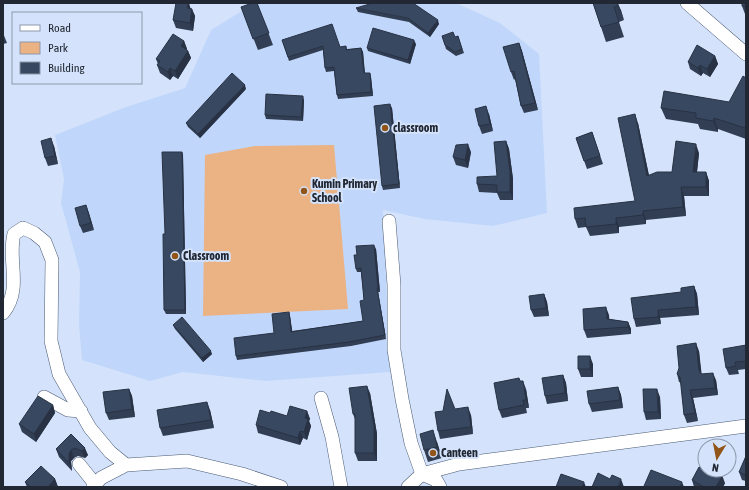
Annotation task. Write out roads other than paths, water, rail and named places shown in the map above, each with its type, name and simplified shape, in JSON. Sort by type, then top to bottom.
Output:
[{"type":"street","points":[[687,3],[746,54]]},
{"type":"street","points":[[389,221],[394,285],[394,350],[402,399],[411,444],[422,474],[436,480],[440,487]]},
{"type":"street","points":[[3,313],[10,301],[13,285],[14,258],[11,244],[14,234],[23,228],[34,233],[45,242],[52,260],[51,341],[59,374],[90,428],[110,452],[126,465]]},
{"type":"street","points":[[44,397],[68,410],[81,412]]},
{"type":"street","points":[[321,398],[332,437],[341,487]]},
{"type":"street","points":[[408,487],[422,474],[459,464],[746,426]]},
{"type":"street","points":[[79,464],[94,486],[101,478],[126,465],[187,461],[242,474],[281,487]]},
{"type":"place","name":"classroom","points":[[385,128]]},
{"type":"place","name":"Kumin Primary School","points":[[304,191]]},
{"type":"place","name":"Classroom","points":[[175,256]]},
{"type":"place","name":"Canteen","points":[[433,453]]}]
